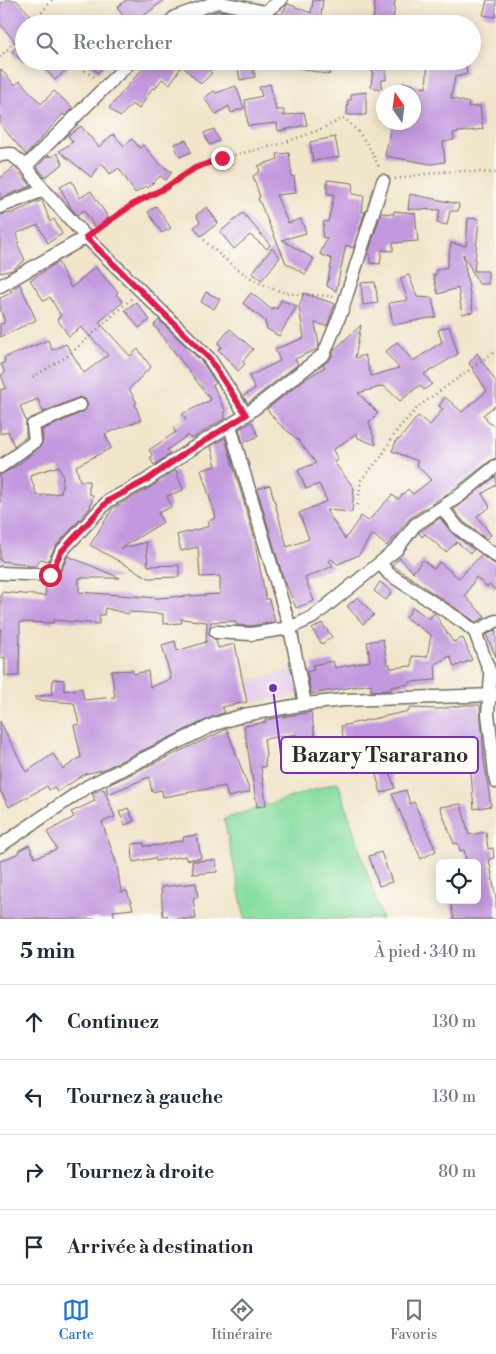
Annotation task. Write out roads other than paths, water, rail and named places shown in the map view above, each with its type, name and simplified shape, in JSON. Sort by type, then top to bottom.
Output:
[{"type":"street","points":[[181,15],[217,2],[265,12],[281,0]]},
{"type":"street","points":[[26,166],[122,70]]},
{"type":"street","points":[[0,155],[12,154],[26,166],[44,190],[86,237],[209,358],[246,415]]},
{"type":"street","points":[[0,573],[50,575],[61,552],[108,501],[147,480],[185,453],[230,426],[324,354],[345,299],[383,181]]},
{"type":"street","points":[[0,207],[44,190]]},
{"type":"street","points":[[0,286],[86,237]]},
{"type":"street","points":[[0,467],[35,441],[33,425],[80,405]]},
{"type":"street","points":[[230,426],[290,628],[305,704]]},
{"type":"street","points":[[216,632],[250,634],[290,628],[313,617],[398,549],[414,525],[442,508],[496,466]]},
{"type":"street","points":[[442,508],[458,528],[496,556]]},
{"type":"street","points":[[381,564],[389,574],[464,622],[475,632],[491,675],[494,695],[488,714],[496,782]]},
{"type":"street","points":[[475,632],[496,621]]},
{"type":"street","points":[[0,846],[88,786],[215,724],[244,715],[305,704],[344,700],[494,695]]},
{"type":"place","name":"Bazary Tsararano","points":[[273,688]]}]
